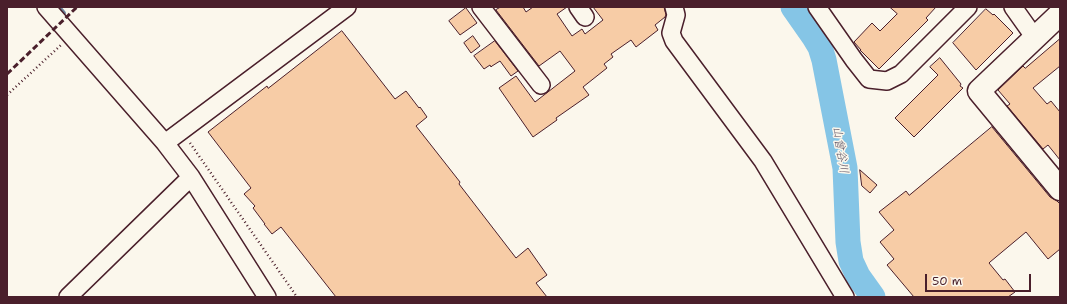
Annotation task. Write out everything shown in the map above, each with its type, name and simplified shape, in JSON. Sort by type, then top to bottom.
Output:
[{"type":"street","points":[[46,7],[165,143],[192,177],[267,297]]},
{"type":"street","points":[[165,143],[347,7]]},
{"type":"street","points":[[481,7],[541,85]]},
{"type":"street","points":[[674,7],[676,15],[671,33],[674,41],[763,161],[845,297]]},
{"type":"street","points":[[817,7],[869,79],[887,81],[901,74],[968,7]]},
{"type":"street","points":[[1013,7],[1035,38]]},
{"type":"street","points":[[1060,14],[979,91],[1060,190]]},
{"type":"street","points":[[68,297],[192,177]]},
{"type":"path","points":[[7,95],[72,35]]},
{"type":"path","points":[[181,131],[297,297]]},
{"type":"building","points":[[501,7],[523,7],[526,12],[533,7],[567,7],[557,14],[572,36],[582,29],[585,34],[603,20],[593,7],[664,7],[666,15],[655,25],[658,30],[636,47],[631,40],[611,54],[613,57],[604,64],[607,68],[583,87],[589,95],[556,118],[557,120],[533,137],[499,88],[516,76],[535,102],[575,71],[560,51],[539,66],[496,10]]},
{"type":"building","points":[[890,7],[936,7],[926,18],[928,20],[879,69],[854,42],[872,23],[880,31],[897,14]]},
{"type":"building","points":[[466,8],[477,23],[460,35],[449,21]]},
{"type":"building","points":[[986,9],[993,15],[994,14],[1013,33],[976,70],[953,43]]},
{"type":"building","points":[[342,31],[395,99],[406,91],[419,108],[420,107],[427,117],[416,126],[460,182],[459,184],[516,258],[528,248],[547,275],[536,283],[547,297],[336,297],[281,227],[272,234],[264,224],[253,208],[255,206],[244,194],[251,188],[208,132],[267,86],[268,88]]},
{"type":"building","points":[[473,36],[480,46],[471,53],[464,43]]},
{"type":"building","points":[[1060,39],[1060,66],[1033,88],[1047,104],[1051,101],[1060,112],[1060,160],[1048,145],[1043,149],[1007,106],[1010,104],[998,90],[1023,66],[1025,68]]},
{"type":"building","points":[[495,41],[518,71],[511,76],[500,61],[491,67],[490,65],[484,69],[474,56]]},
{"type":"building","points":[[940,58],[963,88],[914,137],[895,118],[938,75],[930,67]]},
{"type":"building","points":[[992,127],[1050,197],[1060,204],[1060,249],[1048,259],[1026,232],[990,262],[989,263],[1003,280],[1005,279],[1015,292],[1008,297],[914,297],[887,265],[894,259],[880,242],[894,230],[879,212],[906,191],[909,195]]},
{"type":"building","points":[[860,170],[877,185],[870,193],[862,186]]},
{"type":"waterway","points":[[59,7],[64,13]]},
{"type":"waterway","name":"山曾谷川","points":[[793,7],[820,47],[824,60],[845,168],[848,242],[851,261],[858,276],[873,297]]},
{"type":"railway","points":[[7,74],[77,7]]}]
